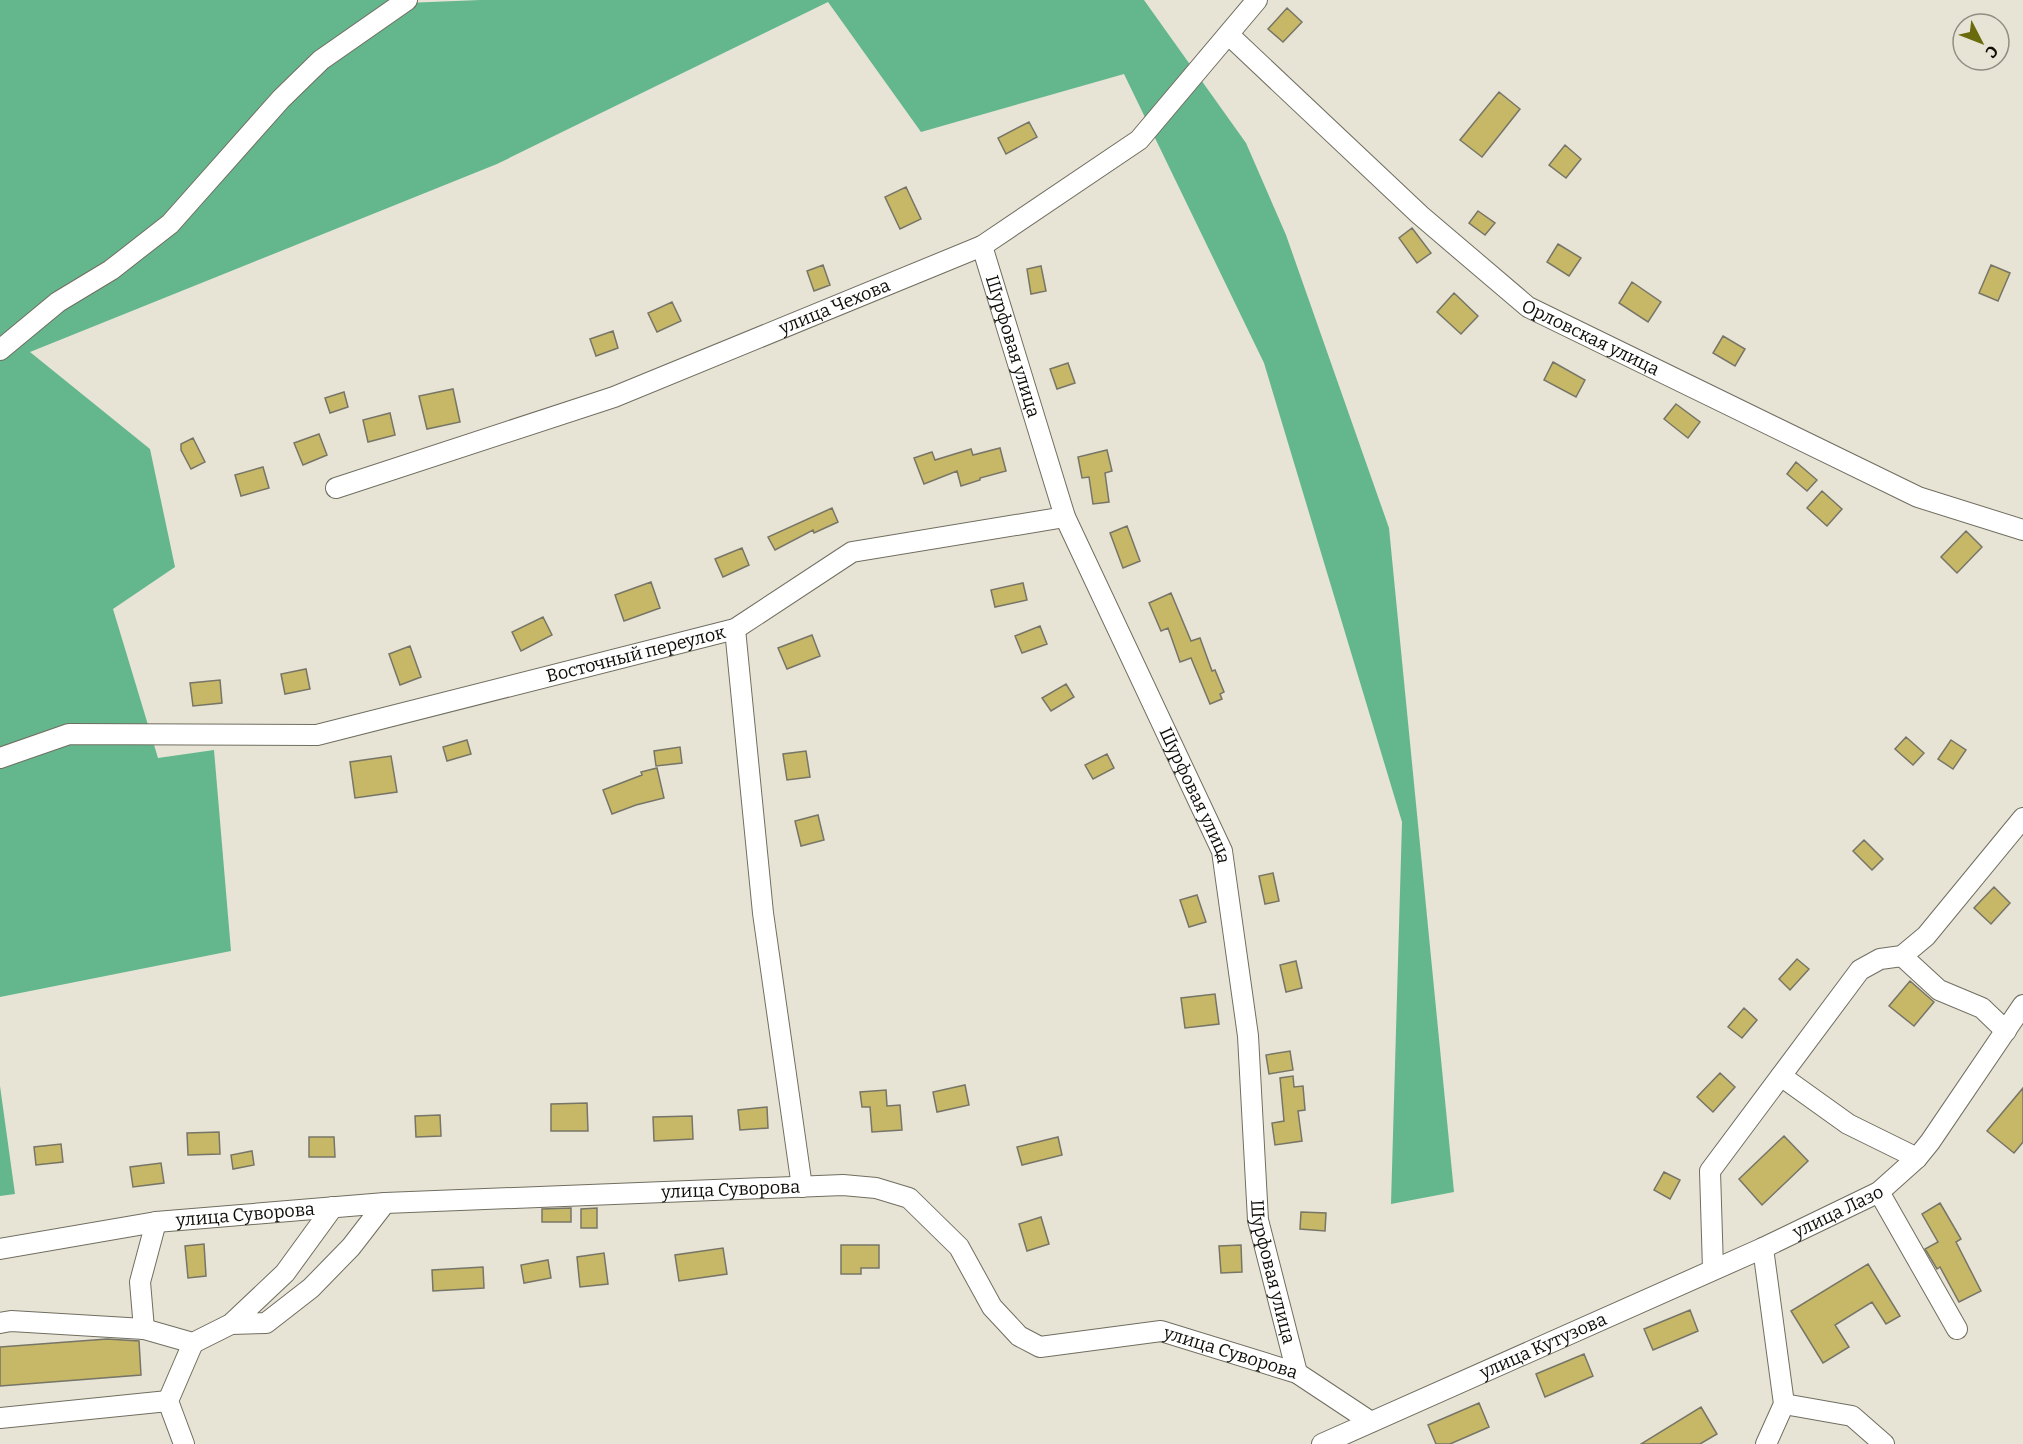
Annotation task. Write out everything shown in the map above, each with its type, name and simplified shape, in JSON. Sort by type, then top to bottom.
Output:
[{"type":"street","points":[[0,350],[58,302],[111,270],[170,224],[281,99],[321,60],[407,0]]},
{"type":"street","name":"улица Чехова","points":[[336,488],[614,397],[982,246],[1140,140],[1257,0]]},
{"type":"street","name":"Орловская улица","points":[[1229,35],[1420,215],[1527,307],[1918,496],[2023,530]]},
{"type":"street","name":"Шурфовая улица","points":[[982,246],[1065,517],[1222,851],[1248,1036],[1258,1220],[1297,1373]]},
{"type":"street","name":"Восточный переулок","points":[[0,758],[69,734],[317,735],[735,629],[852,552],[1065,517]]},
{"type":"street","points":[[735,629],[763,913],[802,1188]]},
{"type":"street","points":[[1713,1269],[1710,1172],[1860,970],[1880,959],[1902,956],[1926,936],[2020,827]]},
{"type":"street","points":[[1902,956],[1939,990],[1982,1008],[2006,1031]]},
{"type":"street","name":"улица Лазо","points":[[1763,1248],[1879,1192],[1917,1158],[2023,1005]]},
{"type":"street","points":[[1781,1076],[1848,1124],[1917,1158]]},
{"type":"street","name":"улица Суворова","points":[[0,1249],[156,1222],[385,1203],[843,1185],[876,1188],[909,1198],[959,1247],[992,1307],[1019,1336],[1040,1347],[1161,1331],[1297,1373],[1371,1422]]},
{"type":"street","points":[[1879,1192],[1957,1329]]},
{"type":"street","points":[[231,1324],[266,1323],[311,1288],[351,1247],[385,1203]]},
{"type":"street","points":[[184,1444],[168,1401],[193,1343],[231,1324],[285,1273],[333,1207]]},
{"type":"street","points":[[144,1329],[140,1282],[156,1222]]},
{"type":"street","points":[[1763,1248],[1784,1404],[1766,1444]]},
{"type":"street","name":"улица Кутузова","points":[[1322,1444],[1763,1248]]},
{"type":"street","points":[[0,1323],[10,1321],[144,1329],[193,1343]]},
{"type":"street","points":[[0,1418],[168,1401]]},
{"type":"street","points":[[1784,1404],[1852,1416],[1884,1444]]},
{"type":"green space","points":[[0,0],[404,0],[406,3],[480,0],[1144,0],[1246,143],[1286,235],[1389,528],[1454,1192],[1391,1204],[1402,822],[1264,363],[1124,74],[921,132],[828,2],[497,164],[30,352],[150,449],[175,567],[113,609],[158,758],[214,750],[231,951],[0,997]]},
{"type":"green space","points":[[0,1086],[15,1194],[0,1196]]},
{"type":"building","points":[[1287,8],[1302,22],[1283,42],[1268,29]]},
{"type":"building","points":[[1499,92],[1520,109],[1482,157],[1460,140]]},
{"type":"building","points":[[1029,122],[1037,137],[1006,154],[998,138]]},
{"type":"building","points":[[1565,145],[1581,159],[1566,178],[1549,165]]},
{"type":"building","points":[[906,187],[921,219],[900,229],[885,197]]},
{"type":"building","points":[[1478,211],[1495,223],[1485,235],[1469,223]]},
{"type":"building","points":[[1412,228],[1431,253],[1417,263],[1399,238]]},
{"type":"building","points":[[1558,244],[1581,258],[1569,276],[1547,262]]},
{"type":"building","points":[[823,265],[830,285],[814,291],[807,271]]},
{"type":"building","points":[[1991,265],[2010,273],[1998,301],[1979,293]]},
{"type":"building","points":[[1041,266],[1046,291],[1031,294],[1027,269]]},
{"type":"building","points":[[1632,282],[1661,302],[1648,322],[1619,303]]},
{"type":"building","points":[[1454,293],[1478,316],[1461,334],[1437,312]]},
{"type":"building","points":[[672,302],[681,321],[657,332],[648,313]]},
{"type":"building","points":[[613,331],[618,348],[596,356],[590,339]]},
{"type":"building","points":[[1723,336],[1745,349],[1735,366],[1713,353]]},
{"type":"building","points":[[1553,362],[1585,380],[1576,397],[1544,380]]},
{"type":"building","points":[[1068,363],[1075,383],[1057,389],[1050,369]]},
{"type":"building","points":[[453,389],[460,422],[427,429],[419,396]]},
{"type":"building","points":[[344,392],[348,407],[330,413],[325,398]]},
{"type":"building","points":[[1676,404],[1700,422],[1688,438],[1664,419]]},
{"type":"building","points":[[390,413],[395,435],[368,442],[363,420]]},
{"type":"building","points":[[319,434],[327,455],[303,465],[294,443]]},
{"type":"building","points":[[193,438],[205,462],[191,469],[181,450],[181,444]]},
{"type":"building","points":[[1000,448],[1006,471],[961,486],[957,471],[924,484],[914,458],[932,452],[935,460],[971,449],[973,455]]},
{"type":"building","points":[[1107,450],[1112,471],[1105,473],[1109,502],[1093,504],[1089,477],[1082,478],[1078,457]]},
{"type":"building","points":[[1796,462],[1817,480],[1807,491],[1787,474]]},
{"type":"building","points":[[263,467],[269,488],[241,496],[235,475]]},
{"type":"building","points":[[1822,491],[1842,509],[1827,526],[1807,508]]},
{"type":"building","points":[[832,508],[838,522],[814,533],[813,530],[775,550],[768,537]]},
{"type":"building","points":[[1127,526],[1140,561],[1123,568],[1110,533]]},
{"type":"building","points":[[1966,531],[1982,547],[1957,573],[1941,557]]},
{"type":"building","points":[[742,548],[749,565],[723,577],[715,559]]},
{"type":"building","points":[[651,582],[660,608],[624,621],[615,595]]},
{"type":"building","points":[[1023,583],[1027,600],[995,607],[991,590]]},
{"type":"building","points":[[1171,593],[1191,641],[1200,638],[1212,671],[1215,670],[1224,692],[1220,694],[1222,699],[1210,704],[1191,658],[1180,662],[1168,628],[1161,631],[1149,603]]},
{"type":"building","points":[[543,617],[552,635],[521,651],[512,632]]},
{"type":"building","points":[[1040,626],[1047,644],[1022,653],[1015,636]]},
{"type":"building","points":[[812,635],[820,656],[787,669],[778,648]]},
{"type":"building","points":[[410,646],[421,677],[400,685],[389,654]]},
{"type":"building","points":[[306,669],[310,689],[285,694],[281,674]]},
{"type":"building","points":[[220,680],[222,703],[193,706],[190,683]]},
{"type":"building","points":[[1066,684],[1074,697],[1051,711],[1042,698]]},
{"type":"building","points":[[1906,737],[1924,753],[1913,765],[1895,749]]},
{"type":"building","points":[[467,740],[471,754],[447,761],[443,747]]},
{"type":"building","points":[[1951,740],[1966,750],[1953,769],[1938,759]]},
{"type":"building","points":[[680,747],[682,763],[656,766],[654,751]]},
{"type":"building","points":[[806,751],[810,777],[787,780],[783,754]]},
{"type":"building","points":[[1107,754],[1114,768],[1093,779],[1085,765]]},
{"type":"building","points":[[391,756],[397,792],[355,798],[350,762]]},
{"type":"building","points":[[657,768],[664,798],[612,814],[603,790],[642,775],[641,772]]},
{"type":"building","points":[[818,815],[824,840],[801,846],[795,821]]},
{"type":"building","points":[[1864,840],[1883,859],[1872,870],[1853,851]]},
{"type":"building","points":[[1273,873],[1279,901],[1265,904],[1259,876]]},
{"type":"building","points":[[1994,887],[2010,903],[1991,924],[1974,908]]},
{"type":"building","points":[[1197,895],[1206,922],[1189,927],[1180,900]]},
{"type":"building","points":[[1797,959],[1809,969],[1790,990],[1779,979]]},
{"type":"building","points":[[1296,961],[1302,988],[1286,992],[1280,965]]},
{"type":"building","points":[[1910,981],[1934,1002],[1914,1026],[1889,1006]]},
{"type":"building","points":[[1215,994],[1219,1024],[1185,1028],[1181,998]]},
{"type":"building","points":[[1744,1008],[1757,1020],[1742,1038],[1728,1027]]},
{"type":"building","points":[[1290,1051],[1293,1070],[1269,1074],[1266,1055]]},
{"type":"building","points":[[1720,1073],[1735,1087],[1713,1112],[1697,1097]]},
{"type":"building","points":[[1293,1076],[1294,1087],[1303,1086],[1305,1110],[1298,1111],[1302,1141],[1275,1145],[1272,1123],[1284,1121],[1280,1078]]},
{"type":"building","points":[[965,1085],[969,1105],[937,1112],[933,1092]]},
{"type":"building","points":[[2023,1088],[2023,1142],[2014,1153],[1987,1131]]},
{"type":"building","points":[[886,1090],[887,1106],[900,1105],[902,1130],[872,1132],[870,1107],[862,1107],[860,1092]]},
{"type":"building","points":[[587,1103],[588,1131],[551,1131],[551,1104]]},
{"type":"building","points":[[767,1107],[768,1128],[740,1130],[738,1110]]},
{"type":"building","points":[[440,1115],[441,1136],[416,1137],[415,1116]]},
{"type":"building","points":[[692,1116],[693,1139],[654,1141],[653,1117]]},
{"type":"building","points":[[219,1132],[220,1154],[188,1155],[187,1133]]},
{"type":"building","points":[[1784,1136],[1808,1161],[1762,1205],[1739,1179]]},
{"type":"building","points":[[309,1137],[334,1137],[335,1157],[309,1157]]},
{"type":"building","points":[[1058,1137],[1062,1155],[1022,1165],[1017,1147]]},
{"type":"building","points":[[61,1144],[63,1162],[36,1165],[34,1147]]},
{"type":"building","points":[[252,1151],[254,1165],[233,1169],[231,1155]]},
{"type":"building","points":[[161,1163],[164,1183],[133,1187],[130,1167]]},
{"type":"building","points":[[1664,1172],[1680,1180],[1670,1199],[1654,1190]]},
{"type":"building","points":[[1940,1203],[1961,1239],[1956,1242],[1981,1291],[1959,1302],[1940,1267],[1937,1269],[1925,1249],[1938,1242],[1922,1214]]},
{"type":"building","points":[[571,1208],[571,1222],[542,1222],[542,1209]]},
{"type":"building","points":[[597,1208],[597,1228],[581,1228],[581,1209]]},
{"type":"building","points":[[1301,1212],[1326,1213],[1325,1231],[1300,1229]]},
{"type":"building","points":[[1041,1217],[1049,1244],[1027,1251],[1019,1224]]},
{"type":"building","points":[[204,1244],[206,1276],[188,1278],[185,1246]]},
{"type":"building","points":[[841,1245],[879,1245],[879,1268],[861,1268],[861,1274],[841,1274]]},
{"type":"building","points":[[1241,1245],[1242,1272],[1221,1273],[1219,1246]]},
{"type":"building","points":[[723,1248],[727,1274],[679,1281],[675,1255]]},
{"type":"building","points":[[604,1253],[608,1284],[580,1287],[577,1257]]},
{"type":"building","points":[[548,1260],[551,1278],[524,1283],[521,1265]]},
{"type":"building","points":[[1868,1264],[1900,1316],[1886,1324],[1872,1302],[1835,1325],[1849,1347],[1823,1363],[1791,1311]]},
{"type":"building","points":[[483,1267],[484,1288],[433,1291],[432,1270]]},
{"type":"building","points":[[1690,1310],[1698,1331],[1653,1350],[1644,1329]]},
{"type":"building","points":[[107,1339],[139,1341],[141,1375],[0,1386],[0,1347]]},
{"type":"building","points":[[1584,1354],[1593,1376],[1545,1397],[1536,1374]]},
{"type":"building","points":[[1479,1403],[1489,1427],[1450,1444],[1436,1444],[1428,1425]]},
{"type":"building","points":[[1701,1407],[1717,1434],[1700,1444],[1641,1444]]}]
